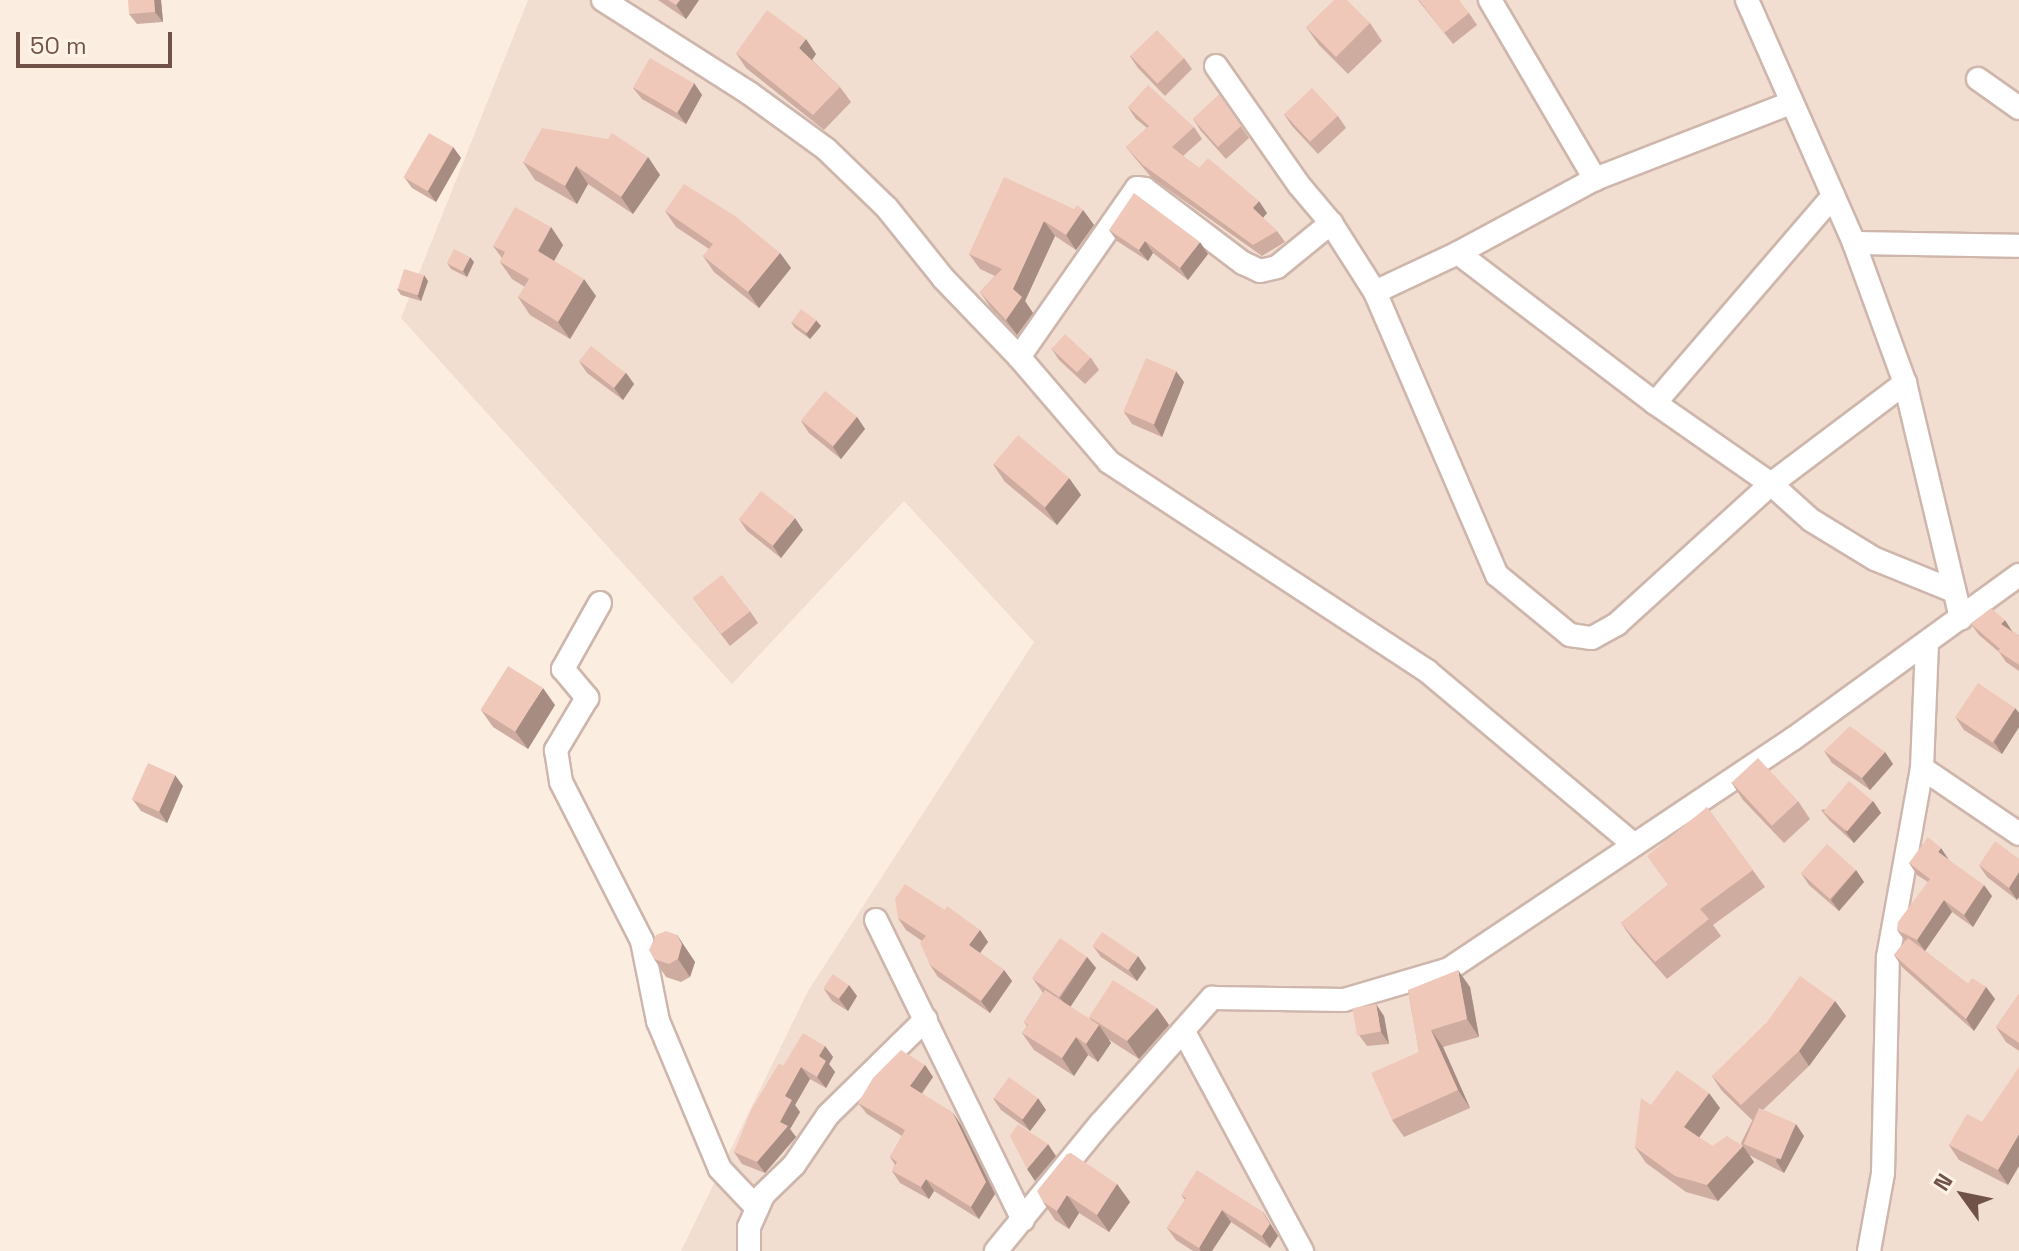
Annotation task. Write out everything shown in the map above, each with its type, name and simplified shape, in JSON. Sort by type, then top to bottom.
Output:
[{"type":"street","points":[[603,0],[749,93],[826,149],[887,208],[943,278],[1019,357],[1109,462],[1427,671],[1634,845]]},
{"type":"street","points":[[1490,0],[1595,179]]},
{"type":"street","points":[[1747,0],[1854,243],[1905,383],[1961,618]]},
{"type":"street","points":[[1216,66],[1299,185],[1331,223],[1375,292],[1497,575],[1570,635],[1592,638],[1617,624],[1771,484],[1905,383]]},
{"type":"street","points":[[1978,79],[2019,108]]},
{"type":"street","points":[[1375,292],[1458,253],[1595,179],[1791,103]]},
{"type":"street","points":[[1019,357],[1137,188],[1145,189],[1243,263],[1260,271],[1277,267],[1331,223]]},
{"type":"street","points":[[1655,403],[1833,196]]},
{"type":"street","points":[[1854,243],[2019,246]]},
{"type":"street","points":[[1458,253],[1655,403],[1771,484],[1811,520],[1875,559],[1954,591]]},
{"type":"street","points":[[996,1251],[1100,1124],[1212,998],[1344,1000],[1449,969],[1793,739],[2019,575]]},
{"type":"street","points":[[600,603],[563,669],[587,698],[556,750],[561,782],[642,941],[658,1021],[720,1169],[757,1208]]},
{"type":"street","points":[[1869,1251],[1883,1173],[1888,957],[1922,768],[1927,642]]},
{"type":"street","points":[[1922,768],[2019,834]]},
{"type":"street","points":[[876,920],[1023,1220]]},
{"type":"street","points":[[749,1251],[749,1227],[763,1195],[794,1165],[828,1115],[926,1019]]},
{"type":"street","points":[[1184,1032],[1302,1251]]},
{"type":"shaded area","points":[[528,0],[2019,0],[2019,1251],[681,1251],[808,991],[1034,642],[904,501],[732,684],[401,318]]},
{"type":"building","points":[[128,0],[154,0],[155,12],[129,14]]},
{"type":"building","points":[[1334,0],[1347,0],[1370,23],[1336,57],[1306,27]]},
{"type":"building","points":[[1419,0],[1459,0],[1469,13],[1444,33]]},
{"type":"building","points":[[767,10],[806,39],[799,48],[840,87],[813,115],[736,53]]},
{"type":"building","points":[[1157,30],[1184,58],[1157,84],[1130,56]]},
{"type":"building","points":[[650,58],[694,84],[677,113],[633,87]]},
{"type":"building","points":[[1148,85],[1194,127],[1172,147],[1199,168],[1208,158],[1259,201],[1253,208],[1277,231],[1253,245],[1143,165],[1126,147],[1149,126],[1128,107]]},
{"type":"building","points":[[1312,88],[1338,116],[1310,142],[1284,114]]},
{"type":"building","points":[[1219,95],[1241,126],[1218,147],[1193,119]]},
{"type":"building","points":[[542,128],[608,139],[612,133],[648,157],[621,197],[576,166],[565,186],[523,162]]},
{"type":"building","points":[[429,133],[453,147],[428,191],[404,177]]},
{"type":"building","points":[[1004,177],[1074,209],[1077,205],[1083,210],[1066,235],[1044,221],[1013,289],[1022,297],[1006,320],[980,292],[1002,269],[969,254]]},
{"type":"building","points":[[684,184],[735,216],[780,253],[748,292],[703,256],[713,244],[665,211]]},
{"type":"building","points":[[1134,193],[1200,242],[1180,268],[1145,241],[1139,250],[1109,230]]},
{"type":"building","points":[[515,207],[551,227],[538,251],[584,279],[558,322],[518,297],[529,279],[500,262],[505,252],[493,246]]},
{"type":"building","points":[[454,249],[470,257],[463,271],[447,263]]},
{"type":"building","points":[[404,269],[424,275],[418,295],[398,289]]},
{"type":"building","points":[[801,309],[816,320],[807,333],[792,322]]},
{"type":"building","points":[[1065,334],[1091,358],[1077,372],[1051,349]]},
{"type":"building","points":[[591,346],[626,373],[614,388],[579,361]]},
{"type":"building","points":[[1146,358],[1176,371],[1154,424],[1123,411]]},
{"type":"building","points":[[825,391],[857,417],[833,446],[801,421]]},
{"type":"building","points":[[1018,435],[1069,478],[1045,507],[994,464]]},
{"type":"building","points":[[761,491],[795,517],[773,546],[739,519]]},
{"type":"building","points":[[722,575],[750,611],[721,634],[693,598]]},
{"type":"building","points":[[1991,608],[2005,620],[2001,624],[2019,636],[2019,665],[1998,651],[2000,649],[1971,624]]},
{"type":"building","points":[[508,666],[543,688],[515,732],[480,710]]},
{"type":"building","points":[[1978,683],[2015,708],[1992,742],[1955,717]]},
{"type":"building","points":[[1850,726],[1885,752],[1862,778],[1824,751]]},
{"type":"building","points":[[1758,758],[1798,801],[1772,826],[1732,783]]},
{"type":"building","points":[[148,763],[175,775],[159,812],[132,800]]},
{"type":"building","points":[[1849,781],[1873,801],[1847,832],[1823,812]]},
{"type":"building","points":[[1707,807],[1753,870],[1700,909],[1709,919],[1655,962],[1621,923],[1668,885],[1647,856]]},
{"type":"building","points":[[1928,837],[1941,848],[1938,852],[1984,885],[1964,915],[1944,900],[1917,940],[1897,930],[1898,922],[1930,879],[1909,863]]},
{"type":"building","points":[[1995,841],[2019,859],[2019,872],[2009,888],[1979,865]]},
{"type":"building","points":[[1827,844],[1856,870],[1830,899],[1801,873]]},
{"type":"building","points":[[905,884],[945,910],[947,906],[980,930],[969,945],[1004,970],[981,1001],[930,965],[920,943],[926,936],[898,918],[895,899]]},
{"type":"building","points":[[666,931],[677,935],[682,944],[678,959],[669,964],[654,959],[649,950],[656,935]]},
{"type":"building","points":[[1102,932],[1138,956],[1128,970],[1092,946]]},
{"type":"building","points":[[1060,938],[1087,957],[1059,997],[1032,978]]},
{"type":"building","points":[[1908,938],[1968,984],[1972,978],[1986,987],[1966,1019],[1894,955]]},
{"type":"building","points":[[1458,970],[1467,1019],[1431,1030],[1458,1090],[1392,1120],[1371,1073],[1419,1052],[1408,990]]},
{"type":"building","points":[[833,974],[849,985],[839,999],[823,988]]},
{"type":"building","points":[[1800,976],[1835,1001],[1799,1051],[1741,1105],[1712,1076],[1767,1022]]},
{"type":"building","points":[[1113,980],[1157,1008],[1127,1041],[1089,1017]]},
{"type":"building","points":[[1045,990],[1099,1025],[1086,1044],[1076,1037],[1062,1058],[1022,1033],[1028,1025],[1024,1022]]},
{"type":"building","points":[[2019,994],[2019,1043],[1996,1027]]},
{"type":"building","points":[[1376,1004],[1381,1032],[1357,1036],[1352,1008]]},
{"type":"building","points":[[803,1033],[825,1046],[819,1056],[826,1061],[817,1077],[801,1067],[785,1096],[792,1100],[780,1122],[788,1126],[757,1162],[734,1152],[751,1110],[779,1063],[783,1066]]},
{"type":"building","points":[[901,1050],[925,1065],[910,1086],[953,1113],[986,1182],[971,1207],[926,1179],[921,1187],[892,1171],[897,1162],[890,1157],[905,1130],[858,1103],[873,1078]]},
{"type":"building","points":[[2019,1067],[2019,1134],[1998,1170],[1949,1145],[1967,1114],[1982,1122]]},
{"type":"building","points":[[1677,1070],[1709,1093],[1684,1127],[1712,1146],[1727,1136],[1743,1146],[1707,1185],[1675,1176],[1635,1147],[1641,1098],[1651,1105]]},
{"type":"building","points":[[1009,1077],[1038,1098],[1023,1119],[994,1098]]},
{"type":"building","points":[[1759,1108],[1796,1124],[1781,1160],[1744,1144]]},
{"type":"building","points":[[1018,1124],[1048,1144],[1027,1169],[1010,1136]]},
{"type":"building","points":[[1071,1153],[1117,1184],[1097,1215],[1067,1195],[1057,1211],[1043,1202],[1037,1191]]},
{"type":"building","points":[[1197,1170],[1263,1212],[1270,1224],[1262,1236],[1222,1210],[1199,1248],[1167,1228],[1186,1198],[1181,1195]]}]
